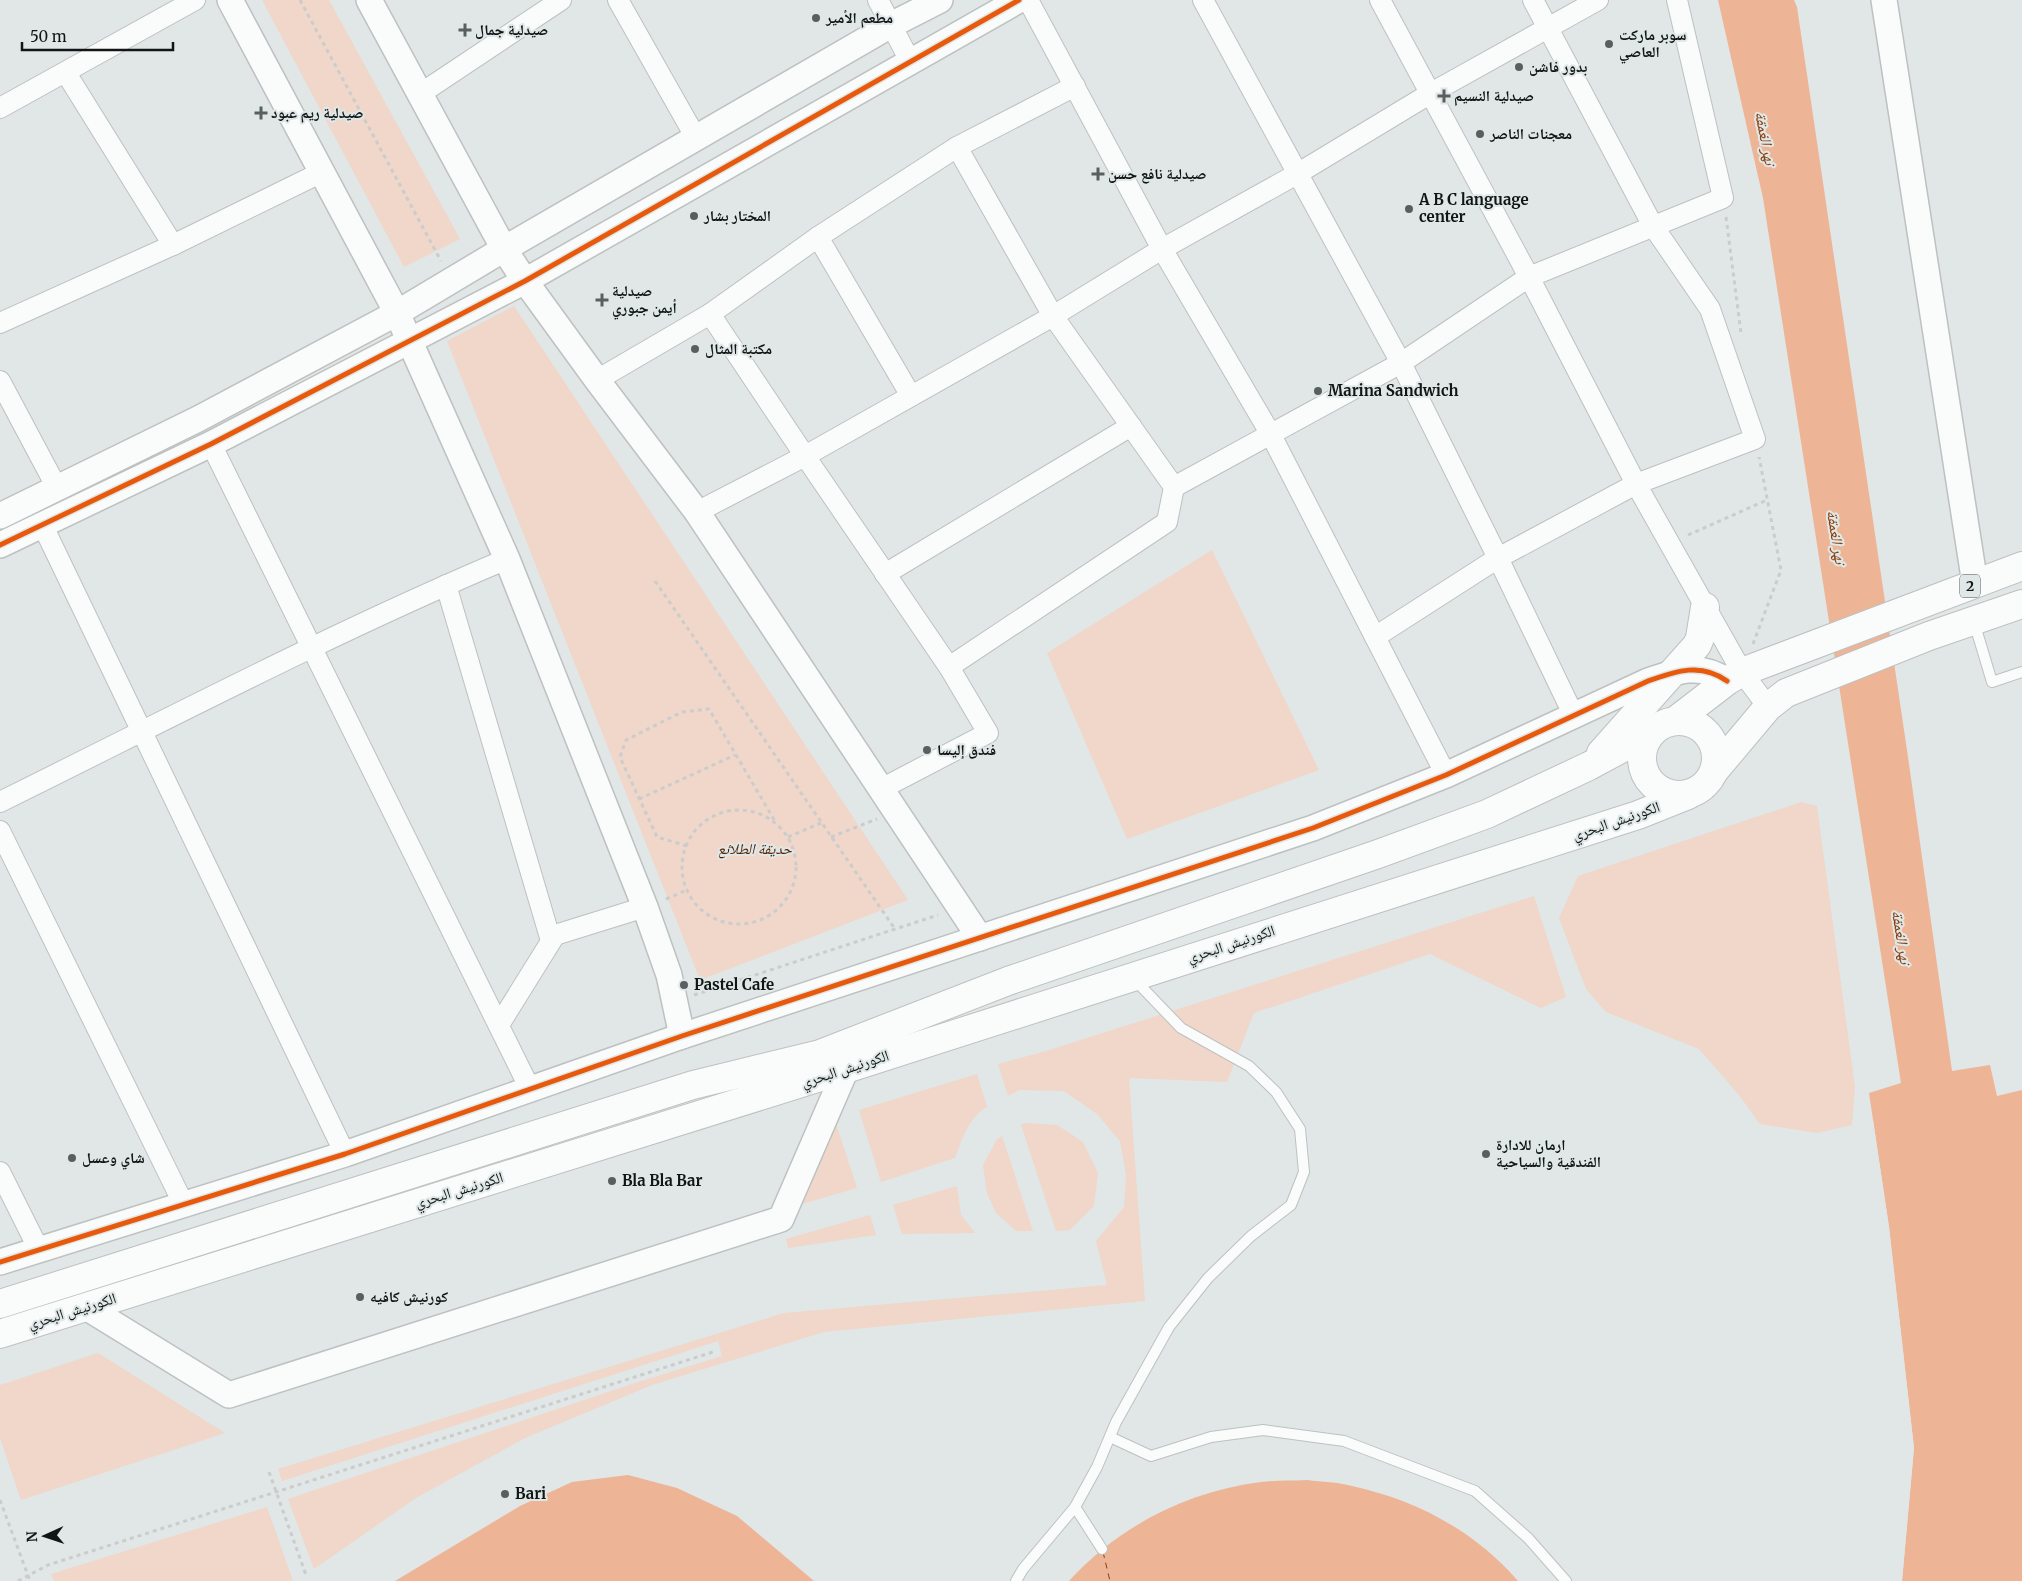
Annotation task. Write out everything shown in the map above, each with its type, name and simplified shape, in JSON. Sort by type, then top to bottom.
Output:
[{"type":"main road","name":"2","points":[[1975,584],[2022,566]]},
{"type":"main road","name":"الكورنيش البحري","points":[[0,1304],[693,1085],[820,1054],[1008,981],[1378,854],[1488,814],[1589,766],[1663,727],[1734,676],[1918,604],[1975,584]]},
{"type":"main road","points":[[1715,770],[1716,755],[1712,741],[1703,729],[1690,722],[1663,727],[1644,744],[1642,757],[1644,771],[1650,783],[1661,792],[1674,796],[1688,795],[1700,790],[1709,781],[1715,770],[1777,700],[1929,636],[2022,604]]},
{"type":"main road","points":[[1589,766],[1692,651],[1700,638],[1705,607]]},
{"type":"main road","name":"الكورنيش البحري","points":[[0,1334],[846,1069],[1638,815],[1688,795]]},
{"type":"street","points":[[0,108],[195,0]]},
{"type":"street","points":[[230,0],[398,313],[507,559],[645,908],[669,975],[682,1036]]},
{"type":"street","points":[[369,0],[504,249],[597,380],[697,512],[980,938]]},
{"type":"street","points":[[420,94],[561,0]]},
{"type":"street","points":[[618,0],[696,138]]},
{"type":"street","points":[[878,0],[910,61]]},
{"type":"street","points":[[0,516],[198,419],[398,313],[504,249],[891,25],[940,0]]},
{"type":"street","points":[[0,545],[211,444],[411,341],[525,280],[1019,0]]},
{"type":"street","points":[[1028,0],[1162,249],[1270,433],[1446,774]]},
{"type":"street","points":[[1203,0],[1296,174],[1401,363],[1574,716]]},
{"type":"street","points":[[1380,0],[1530,277],[1636,484],[1705,607],[1734,676]]},
{"type":"street","points":[[1376,637],[1498,558],[1636,484],[1755,439],[1710,309],[1653,226],[1533,0]]},
{"type":"street","points":[[697,512],[805,456],[1053,316],[1162,249],[1296,174],[1431,92],[1598,0]]},
{"type":"street","points":[[1174,487],[1401,363],[1530,277],[1723,198],[1677,0]]},
{"type":"street","points":[[1884,0],[1975,584]]},
{"type":"street","points":[[66,73],[173,245]]},
{"type":"street","points":[[597,380],[710,314],[818,238],[957,147],[1075,86]]},
{"type":"street","points":[[949,667],[1167,522],[1174,487],[1053,316],[957,147]]},
{"type":"street","points":[[0,323],[173,245],[322,172]]},
{"type":"street","points":[[818,238],[911,396]]},
{"type":"street","points":[[710,314],[949,667],[988,733],[881,789]]},
{"type":"street","points":[[0,381],[57,488]]},
{"type":"street","points":[[885,574],[1131,426]]},
{"type":"street","points":[[211,444],[530,1089]]},
{"type":"street","points":[[42,524],[345,1154]]},
{"type":"street","points":[[0,802],[311,648],[446,585],[507,559]]},
{"type":"street","points":[[446,585],[551,941]]},
{"type":"street","points":[[0,1262],[345,1154],[682,1036],[1313,828],[1446,774],[1648,681],[1671,673],[1687,670],[1705,670],[1734,676],[1777,700]]},
{"type":"street","points":[[0,831],[184,1205]]},
{"type":"street","points":[[498,1025],[555,935],[645,908]]},
{"type":"street","points":[[86,1307],[229,1395],[781,1219],[846,1069]]},
{"type":"street","points":[[0,1172],[38,1250]]},
{"type":"lane","points":[[1973,621],[1992,682],[2022,672]]},
{"type":"lane","points":[[1016,1581],[1023,1569],[1075,1507],[1136,1385],[1169,1327],[1208,1278],[1251,1236],[1291,1205],[1304,1172],[1300,1129],[1276,1092],[1249,1066],[1181,1028],[1132,976]]},
{"type":"lane","points":[[1110,1437],[1151,1456],[1211,1437],[1263,1430],[1344,1441],[1475,1491],[1528,1538],[1566,1581]]},
{"type":"lane","points":[[1075,1507],[1102,1549]]},
{"type":"path","points":[[300,0],[452,280]]},
{"type":"path","points":[[1669,544],[1767,500]]},
{"type":"path","points":[[656,581],[894,929]]},
{"type":"path","points":[[687,846],[657,837],[620,757],[626,740],[682,712],[709,710],[776,823],[788,837],[795,854],[796,873],[791,891],[780,906],[766,918],[748,923],[730,923],[712,917],[698,906],[688,890],[682,872],[684,853],[687,846],[692,835],[705,821],[722,812],[740,809],[759,813],[776,823]]},
{"type":"path","points":[[639,799],[735,755]]},
{"type":"path","points":[[831,837],[896,812]]},
{"type":"path","points":[[788,837],[822,823]]},
{"type":"path","points":[[675,1001],[960,908]]},
{"type":"path","points":[[18,1581],[48,1565],[716,1351]]},
{"type":"path","points":[[269,1472],[306,1575]]},
{"type":"path","points":[[0,1500],[30,1581]]},
{"type":"green space","points":[[262,0],[329,0],[460,239],[404,267]]},
{"type":"green space","name":"حديقة الطلائع","points":[[514,306],[908,900],[700,980],[447,341]]},
{"type":"green space","points":[[1212,550],[1319,770],[1127,839],[1047,653]]},
{"type":"green space","points":[[1801,802],[1817,806],[1855,1087],[1852,1125],[1817,1133],[1760,1124],[1739,1095],[1699,1049],[1606,1012],[1586,989],[1559,918],[1578,876]]},
{"type":"green space","points":[[1534,896],[1566,997],[1541,1008],[1430,954],[1254,1013],[1227,1082],[1129,1078],[1145,1301],[824,1332],[652,1385],[525,1438],[416,1498],[314,1569],[288,1499],[632,1384],[722,1356],[718,1341],[282,1481],[278,1469],[784,1313],[1107,1285],[1096,1241],[1124,1207],[1126,1175],[1120,1141],[1097,1114],[1064,1091],[1019,1090],[1008,1096],[998,1064],[1046,1051]]},
{"type":"green space","points":[[977,1074],[987,1107],[971,1123],[963,1136],[955,1158],[881,1182],[859,1110]]},
{"type":"green space","points":[[830,1105],[857,1188],[785,1209]]},
{"type":"green space","points":[[1024,1123],[1057,1125],[1083,1142],[1098,1173],[1094,1206],[1070,1230],[1056,1231],[1021,1125]]},
{"type":"green space","points":[[1002,1136],[1033,1231],[1016,1231],[996,1213],[987,1193],[983,1165],[997,1139]]},
{"type":"green space","points":[[957,1186],[961,1215],[975,1233],[902,1234],[893,1205]]},
{"type":"green space","points":[[870,1215],[876,1235],[788,1248],[786,1239]]},
{"type":"green space","points":[[98,1353],[225,1433],[21,1500],[0,1438],[0,1385]]},
{"type":"green space","points":[[267,1507],[293,1581],[54,1581],[51,1574]]},
{"type":"water","name":"نهر الغمقة","points":[[1718,0],[1794,0],[1797,7],[1908,757],[1952,1071],[1990,1065],[1997,1096],[2022,1090],[2022,1581],[1902,1581],[1914,1448],[1889,1227],[1869,1093],[1901,1083],[1763,198]]},
{"type":"water","points":[[628,1475],[677,1488],[737,1516],[814,1581],[395,1581],[520,1506],[572,1482]]},
{"type":"water","points":[[1307,1480],[1336,1483],[1376,1492],[1421,1509],[1443,1520],[1483,1547],[1518,1581],[1069,1581],[1089,1561],[1132,1528],[1156,1514],[1181,1503],[1234,1487],[1267,1481]]},
{"type":"pier","points":[[1871,1120],[1873,1120],[1889,1227],[1914,1448],[1902,1581],[1899,1581],[1912,1448],[1887,1227]]},
{"type":"ferry route","points":[[1103,1552],[1110,1581]]},
{"type":"cycle path","points":[[0,545],[211,444],[525,281],[1019,0]]},
{"type":"cycle path","points":[[0,1262],[345,1154],[682,1036],[1313,828],[1446,775],[1658,677],[1688,670],[1698,670],[1717,675],[1727,681]]},
{"type":"place","name":"مطعم الأمير","points":[[816,18]]},
{"type":"place","name":"صيدلية جمال","points":[[465,30]]},
{"type":"place","name":"سوبر ماركت العاصي","points":[[1609,44]]},
{"type":"place","name":"بدور فاشن","points":[[1519,67]]},
{"type":"place","name":"صيدلية النسيم","points":[[1444,96]]},
{"type":"place","name":"صيدلية ريم عبود","points":[[261,113]]},
{"type":"place","name":"معجنات الناصر","points":[[1480,134]]},
{"type":"place","name":"صيدلية نافع حسن","points":[[1098,174]]},
{"type":"place","name":"A B C language center","points":[[1409,209]]},
{"type":"place","name":"المختار بشار","points":[[694,216]]},
{"type":"place","name":"صيدلية أيمن جبوري","points":[[602,300]]},
{"type":"place","name":"مكتبة المثال","points":[[695,349]]},
{"type":"place","name":"Marina Sandwich","points":[[1318,391]]},
{"type":"place","name":"فندق إليسا","points":[[927,750]]},
{"type":"place","name":"Pastel Cafe","points":[[684,985]]},
{"type":"place","name":"ارمان للادارة الفندقية والسياحية","points":[[1486,1154]]},
{"type":"place","name":"شاي وعسل","points":[[72,1158]]},
{"type":"place","name":"Bla Bla Bar","points":[[612,1181]]},
{"type":"place","name":"كورنيش كافيه","points":[[360,1297]]},
{"type":"place","name":"Bari","points":[[505,1494]]}]
